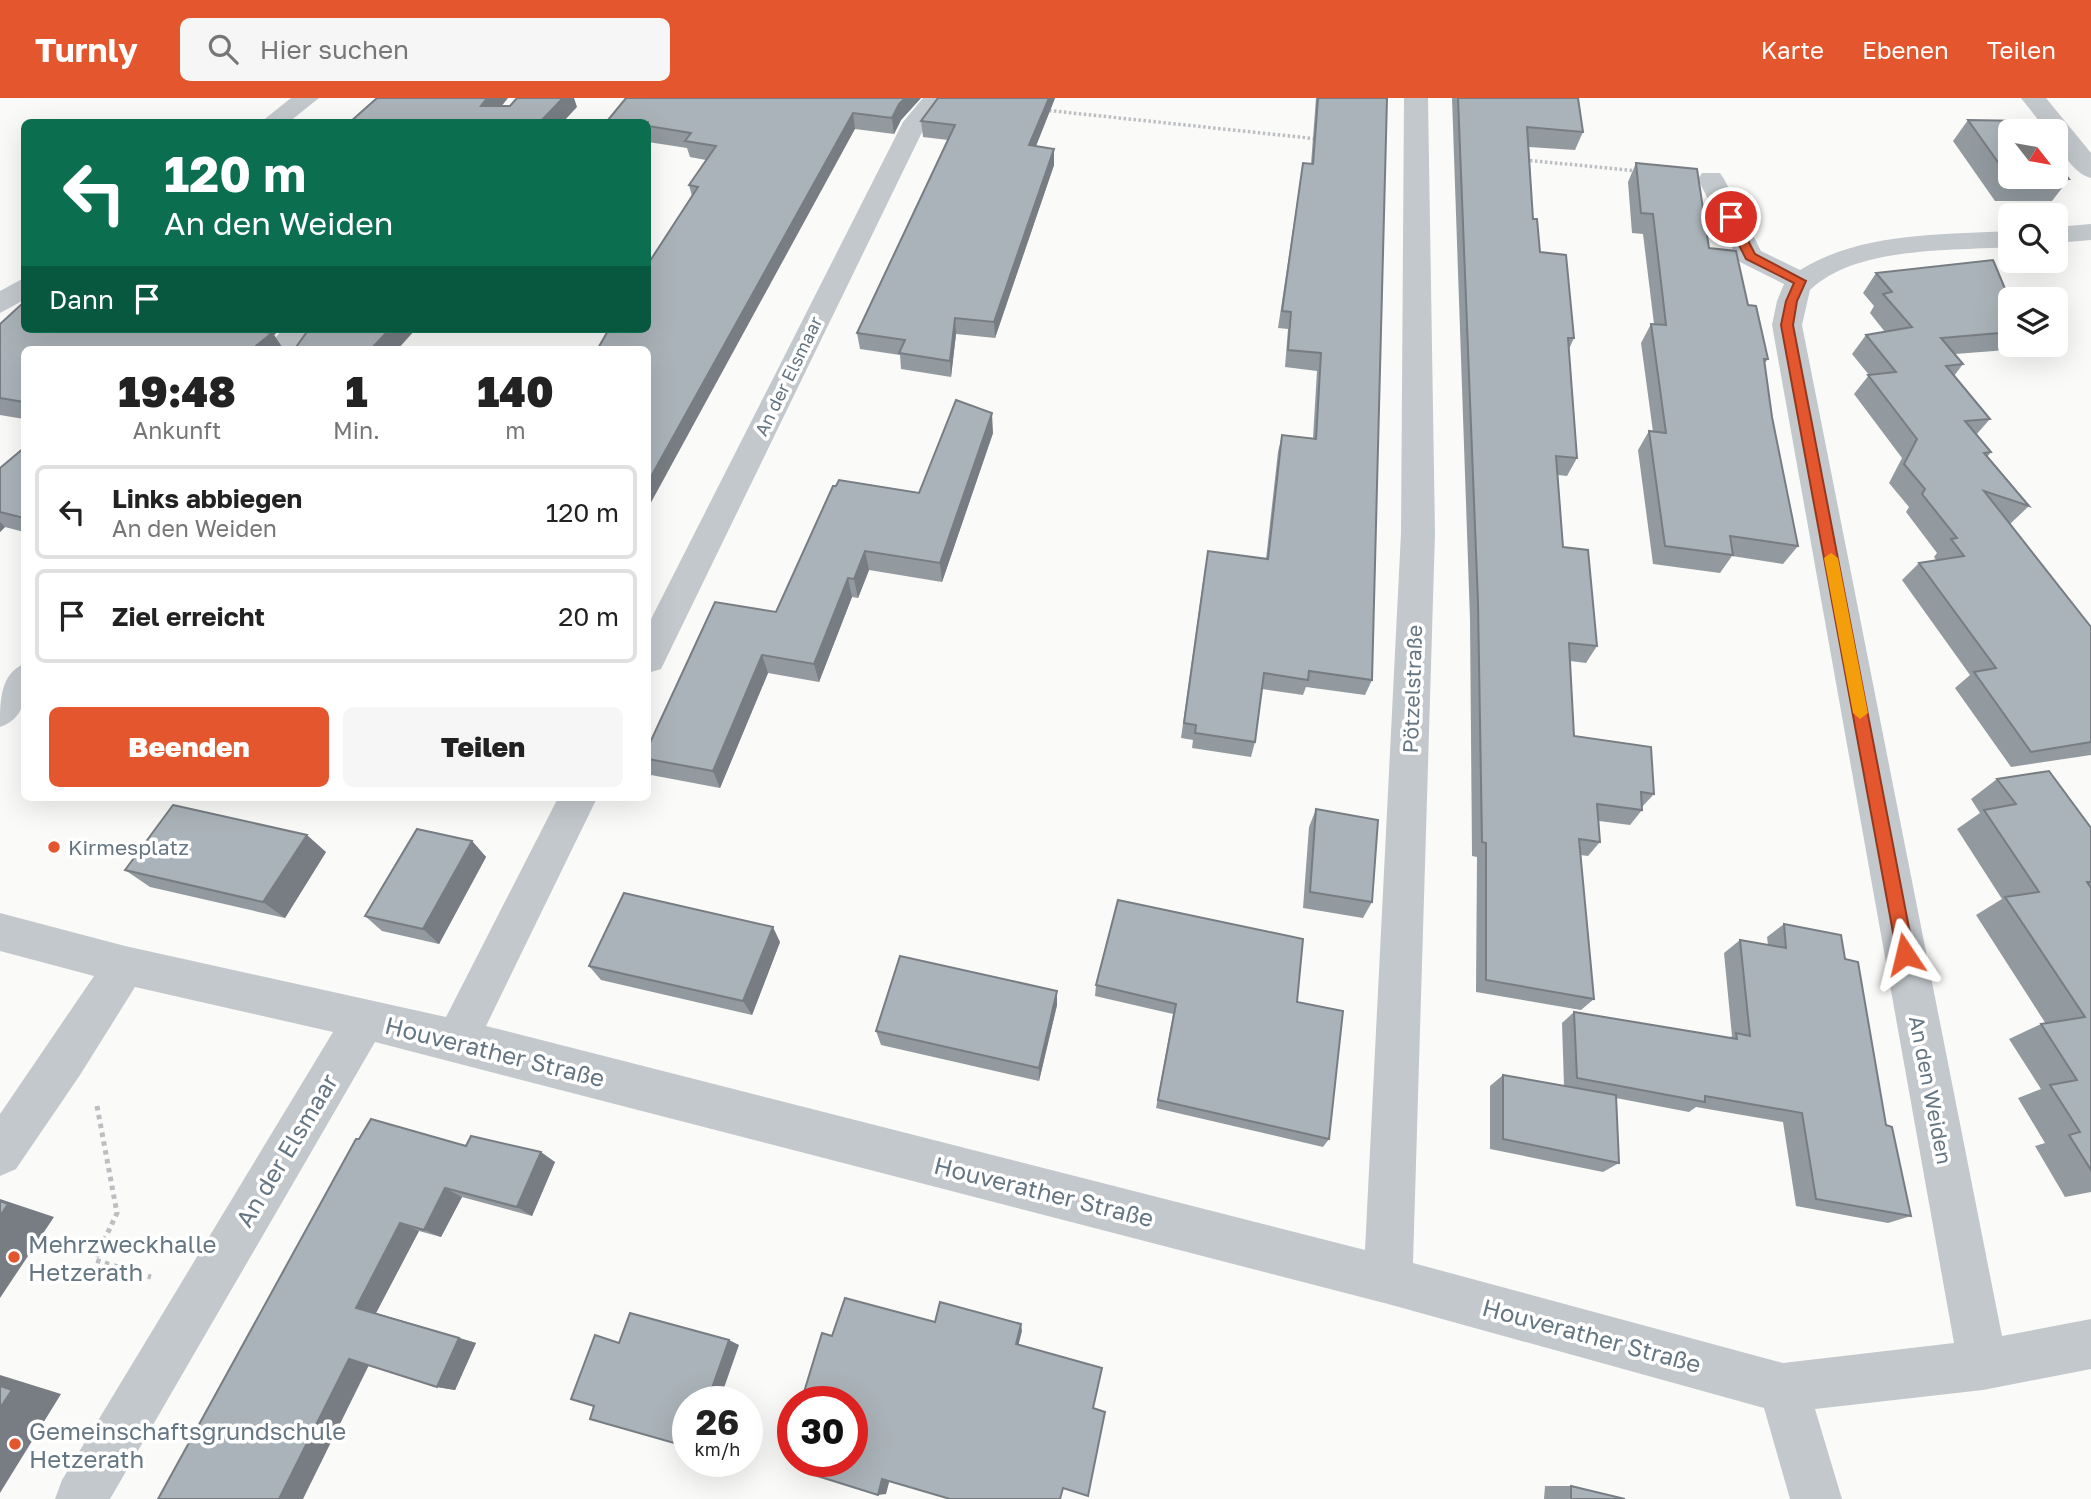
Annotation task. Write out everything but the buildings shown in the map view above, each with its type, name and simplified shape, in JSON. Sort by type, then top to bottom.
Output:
[{"type":"street","points":[[277,119],[307,98]]},
{"type":"street","name":"An der Elsmaar","points":[[651,653],[915,122],[936,98]]},
{"type":"street","name":"Pötzelstraße","points":[[1388,1280],[1418,533],[1416,98]]},
{"type":"street","points":[[2033,98],[2091,170]]},
{"type":"street","points":[[1711,179],[1750,256],[1800,281],[1835,263],[1883,250],[1998,240]]},
{"type":"street","points":[[2068,234],[2091,232]]},
{"type":"street","name":"An den Weiden","points":[[1800,281],[1791,301],[1787,325],[1983,1365]]},
{"type":"street","points":[[0,304],[21,289]]},
{"type":"street","points":[[284,346],[296,333]]},
{"type":"street","points":[[0,712],[21,683]]},
{"type":"street","points":[[457,1040],[576,801]]},
{"type":"street","name":"Houverather Straße","points":[[0,932],[125,965],[457,1040],[1388,1280],[1783,1388],[1983,1365],[2091,1344]]},
{"type":"street","points":[[0,1153],[65,1060],[125,965]]},
{"type":"street","name":"An der Elsmaar","points":[[81,1499],[200,1293],[364,1020]]},
{"type":"street","points":[[1783,1388],[1816,1499]]},
{"type":"path","points":[[1033,109],[1325,140]]},
{"type":"path","points":[[1521,159],[1711,179]]},
{"type":"path","points":[[65,1060],[89,1068],[117,1213],[95,1260],[200,1293]]},
{"type":"slow traffic","points":[[1831,558],[1860,713]]},
{"type":"place","name":"Kirmesplatz","points":[[54,847]]},
{"type":"place","name":"Mehrzweckhalle Hetzerath","points":[[14,1257]]},
{"type":"place","name":"Gemeinschaftsgrundschule Hetzerath","points":[[15,1444]]},
{"type":"route","points":[[1731,217],[1750,256],[1800,281],[1791,301],[1787,325],[1905,954]]}]
